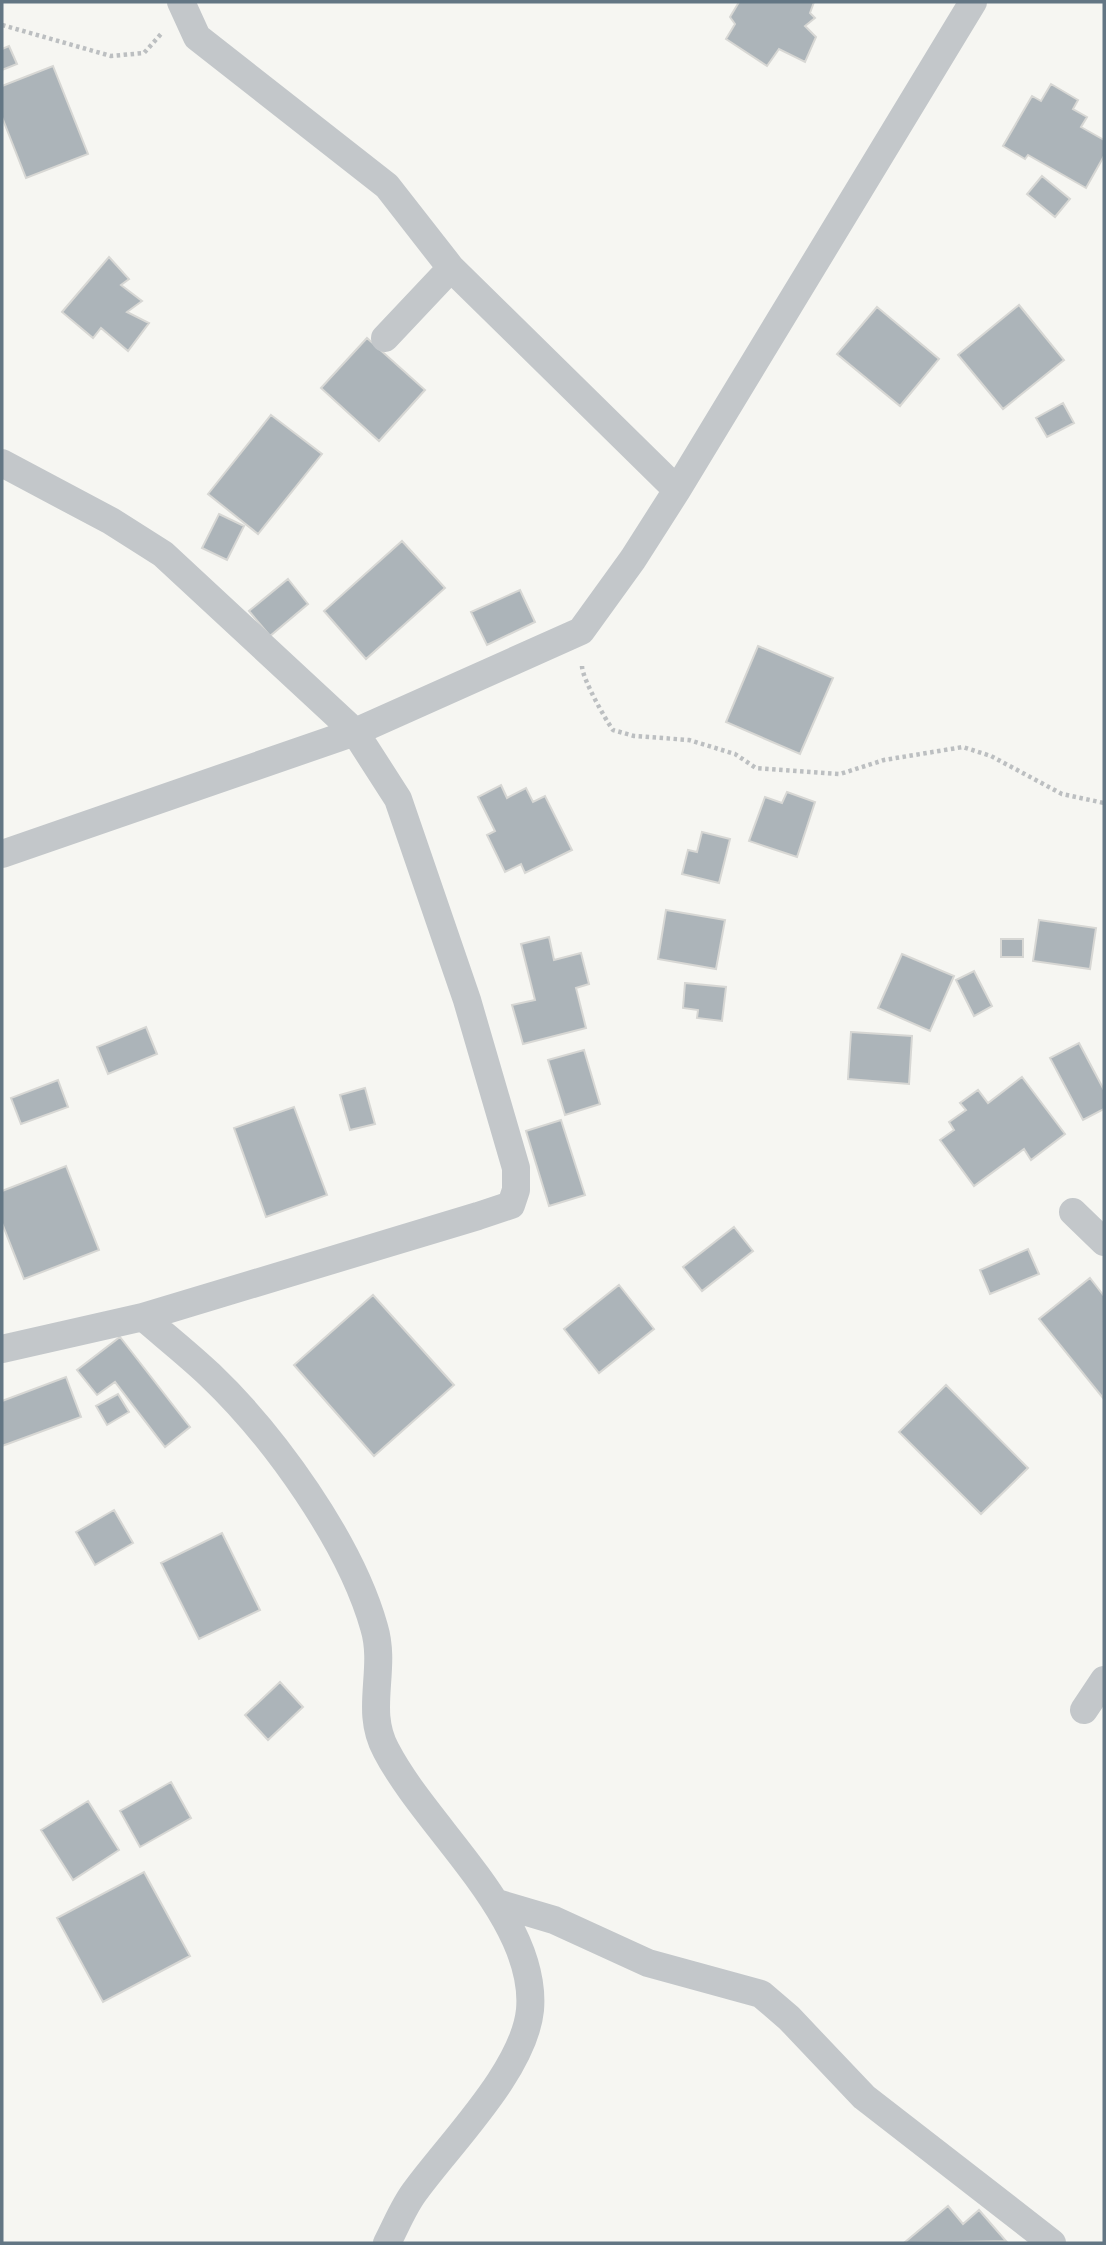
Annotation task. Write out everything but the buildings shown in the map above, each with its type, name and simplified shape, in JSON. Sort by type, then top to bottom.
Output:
[{"type":"street","points":[[2,854],[355,733],[580,631],[633,559],[677,490],[973,2]]},
{"type":"street","points":[[182,6],[197,37],[387,186],[451,268],[677,490]]},
{"type":"street","points":[[385,338],[451,268]]},
{"type":"street","points":[[2,463],[111,522],[163,554],[355,733],[398,799],[467,1000],[516,1168],[516,1190],[511,1205],[143,1317],[2,1349]]},
{"type":"street","points":[[1073,1212],[1104,1242]]},
{"type":"street","points":[[143,1317],[211,1376],[263,1433],[321,1514],[367,1601],[381,1650],[375,1711],[377,1732],[428,1816],[497,1903],[527,1970],[530,2011],[515,2056],[488,2098],[413,2193],[387,2243]]},
{"type":"street","points":[[1084,1710],[1104,1680]]},
{"type":"street","points":[[497,1903],[554,1920],[648,1962],[761,1994],[789,2018],[864,2097],[1052,2243]]},
{"type":"path","points":[[2,25],[111,56],[144,52],[182,6]]},
{"type":"path","points":[[580,631],[582,676],[596,696],[612,730],[634,736],[689,740],[735,754],[756,768],[840,774],[884,760],[963,747],[991,756],[1062,794],[1104,803]]}]
